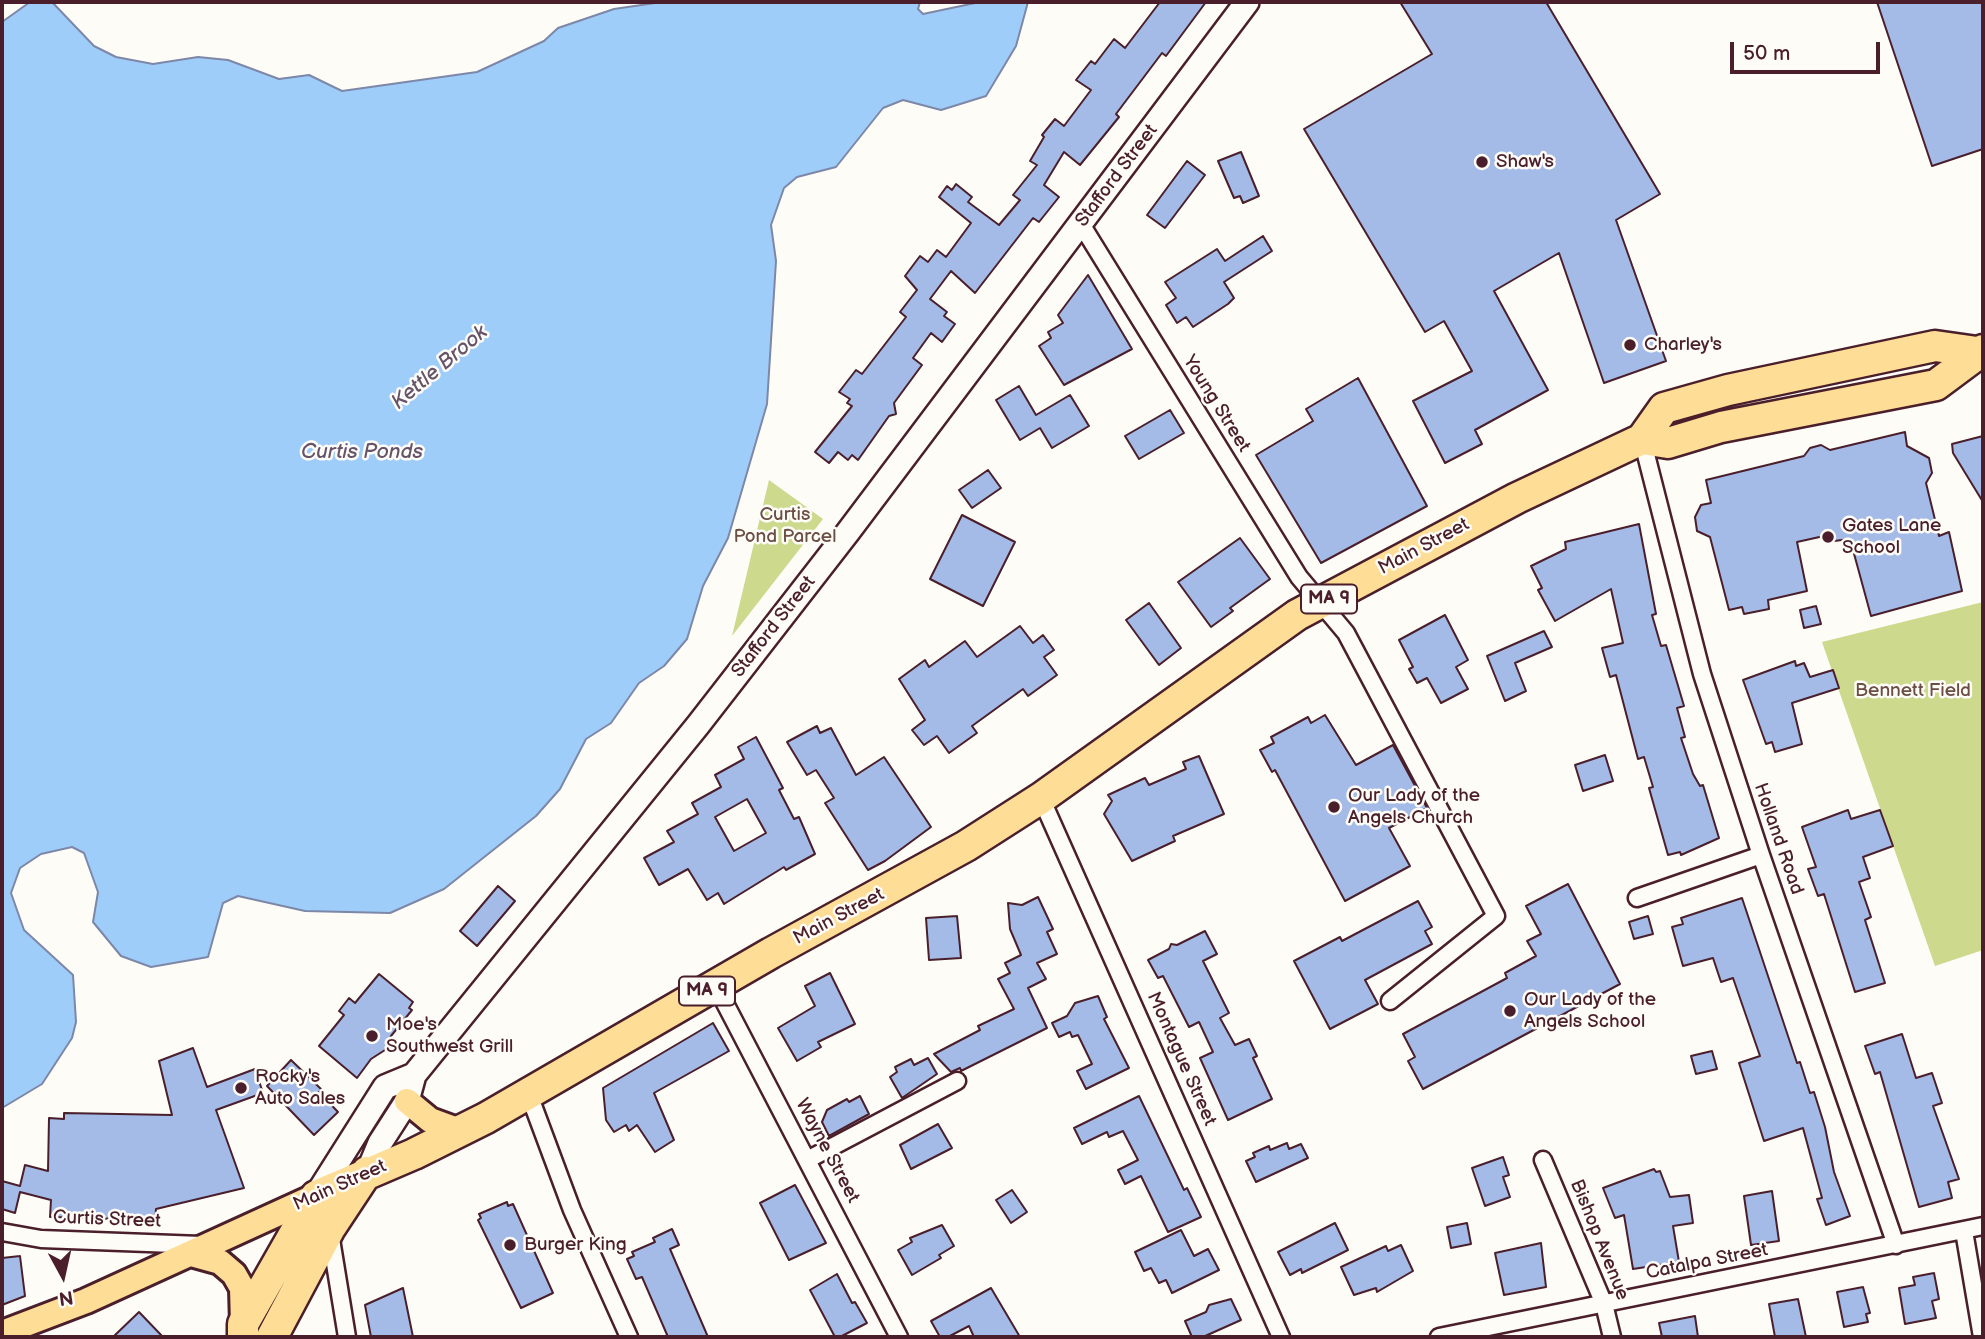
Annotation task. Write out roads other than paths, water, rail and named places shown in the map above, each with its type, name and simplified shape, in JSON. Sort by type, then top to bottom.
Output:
[{"type":"highway","name":"Main Street","points":[[316,1196],[460,1131],[958,851],[1041,798],[1287,622],[1471,522],[1642,439],[1664,408],[1710,394],[1935,346],[1980,351]]},
{"type":"highway","points":[[272,1337],[330,1228],[368,1172]]},
{"type":"highway","points":[[243,1331],[316,1196]]},
{"type":"main road","name":"Stafford Street","points":[[368,1172],[380,1143],[407,1101],[414,1075],[707,714],[1247,2]]},
{"type":"main road","name":"Stafford Street","points":[[316,1196],[385,1087],[414,1075]]},
{"type":"main road","points":[[407,1101],[430,1120],[460,1131]]},
{"type":"main road","name":"Main Street","points":[[2,1333],[86,1301],[316,1196]]},
{"type":"main road","points":[[201,1250],[234,1274],[242,1288],[243,1331]]},
{"type":"street","name":"Young Street","points":[[1081,224],[1299,577],[1346,633],[1496,916],[1390,1001]]},
{"type":"street","name":"Holland Road","points":[[1642,439],[1702,674],[1761,855],[1896,1245]]},
{"type":"street","name":"Montague Street","points":[[1041,798],[1282,1337]]},
{"type":"street","points":[[1637,898],[1761,855]]},
{"type":"street","name":"Wayne Street","points":[[716,986],[899,1337]]},
{"type":"street","points":[[808,1159],[957,1081]]},
{"type":"street","points":[[528,1092],[575,1218],[629,1337]]},
{"type":"street","name":"Bishop Avenue","points":[[1543,1160],[1604,1304],[1612,1337]]},
{"type":"street","name":"Catalpa Street","points":[[1439,1337],[1983,1226]]},
{"type":"street","points":[[330,1228],[347,1337]]},
{"type":"street","points":[[1964,1231],[1982,1337]]},
{"type":"street","name":"Curtis Street","points":[[2,1232],[41,1238],[201,1250]]},
{"type":"water","name":"Curtis Ponds","points":[[30,2],[52,2],[94,46],[116,57],[153,64],[198,57],[228,60],[279,79],[309,75],[342,91],[477,72],[544,41],[558,28],[614,9],[662,2],[920,2],[918,9],[923,14],[980,2],[1028,2],[1016,46],[986,96],[941,110],[903,100],[883,108],[836,167],[797,177],[784,188],[771,225],[776,261],[767,404],[728,538],[703,586],[687,639],[664,666],[639,683],[611,723],[586,739],[560,789],[536,816],[444,889],[390,913],[305,911],[238,896],[223,903],[208,957],[151,967],[121,956],[93,922],[98,892],[84,853],[72,847],[41,854],[20,868],[11,893],[24,930],[73,975],[76,1022],[72,1038],[42,1084],[2,1108],[2,22]]},
{"type":"place","name":"Shaw's","points":[[1482,162]]},
{"type":"place","name":"Charley's","points":[[1630,345]]},
{"type":"place","name":"Gates Lane School","points":[[1828,537]]},
{"type":"place","name":"Our Lady of the Angels Church","points":[[1334,807]]},
{"type":"place","name":"Our Lady of the Angels School","points":[[1510,1011]]},
{"type":"place","name":"Moe's Southwest Grill","points":[[372,1036]]},
{"type":"place","name":"Rocky's Auto Sales","points":[[241,1088]]},
{"type":"place","name":"Burger King","points":[[510,1245]]},
{"type":"water label","name":"Kettle Brook","points":[[440,368]]},
{"type":"park label","name":"Curtis Pond Parcel","points":[[785,526]]},
{"type":"park label","name":"Bennett Field","points":[[1913,691]]}]
